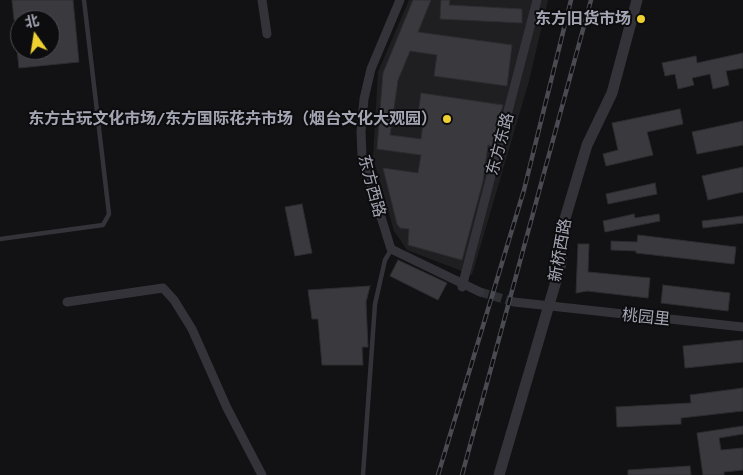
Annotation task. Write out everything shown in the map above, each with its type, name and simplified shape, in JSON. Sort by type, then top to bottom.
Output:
[{"type":"street","points":[[262,0],[267,34]]},
{"type":"street","name":"东方西路","points":[[392,249],[362,156],[361,132],[364,99],[371,69],[400,0]]},
{"type":"street","name":"东方东路","points":[[462,286],[537,0]]},
{"type":"street","name":"新桥西路","points":[[499,475],[561,264],[561,232],[586,145],[612,92],[637,0]]},
{"type":"street","points":[[392,249],[462,286],[480,292]]},
{"type":"street","points":[[67,302],[164,288],[192,329],[227,408],[262,475]]},
{"type":"street","points":[[514,302],[548,307]]},
{"type":"street","name":"桃园里","points":[[548,307],[743,327]]},
{"type":"lane","points":[[0,239],[103,225],[109,214],[84,0]]},
{"type":"lane","points":[[363,475],[375,304],[385,260],[392,249]]},
{"type":"shaded area","name":"东方古玩文化市场/东方国际花卉市场（烟台文化大观园）","points":[[409,0],[548,0],[529,81],[472,275],[407,250],[394,231],[373,157],[378,72]]},
{"type":"building","points":[[12,0],[73,0],[79,62],[19,68],[18,60],[60,60],[60,10],[13,10]]},
{"type":"building","points":[[413,0],[431,0],[418,32],[512,45],[507,86],[434,76],[437,55],[410,51],[398,80],[390,135],[421,139],[423,123],[417,122],[421,93],[503,105],[492,146],[488,145],[483,181],[462,260],[408,245],[409,229],[400,228],[397,224],[383,168],[418,173],[421,155],[377,149],[383,73]]},
{"type":"building","points":[[441,0],[450,0],[449,5],[522,9],[522,23],[440,19]]},
{"type":"building","points":[[743,53],[743,68],[726,71],[729,85],[713,89],[710,74],[692,78],[694,85],[678,89],[675,74],[665,76],[662,63],[696,56],[697,63]]},
{"type":"building","points":[[680,109],[683,124],[647,132],[653,155],[606,166],[603,154],[618,150],[612,123]]},
{"type":"building","points":[[743,121],[743,145],[697,154],[692,132]]},
{"type":"building","points":[[743,167],[743,192],[708,200],[702,176]]},
{"type":"building","points":[[655,183],[657,194],[608,204],[606,194]]},
{"type":"building","points":[[302,204],[312,253],[295,256],[285,207]]},
{"type":"building","points":[[634,214],[635,218],[659,214],[660,221],[605,232],[603,221]]},
{"type":"building","points":[[743,216],[743,223],[703,228],[702,221]]},
{"type":"building","points":[[638,235],[736,247],[734,264],[636,253],[636,251],[611,250],[611,241],[637,242]]},
{"type":"building","points":[[578,244],[589,244],[588,272],[650,278],[648,298],[587,291],[576,293]]},
{"type":"building","points":[[398,260],[447,283],[438,300],[390,276]]},
{"type":"building","points":[[663,285],[730,293],[728,311],[661,303]]},
{"type":"building","points":[[370,286],[366,302],[368,347],[362,347],[363,365],[322,365],[318,319],[312,319],[308,290]]},
{"type":"building","points":[[743,340],[743,362],[685,368],[683,346]]},
{"type":"building","points":[[743,388],[743,411],[681,418],[681,424],[617,427],[616,407],[691,403],[690,395]]},
{"type":"building","points":[[743,426],[743,434],[719,438],[721,450],[743,448],[743,470],[724,472],[724,475],[703,475],[697,433]]},
{"type":"building","points":[[690,466],[691,475],[628,475],[628,470]]},
{"type":"tunnel","points":[[480,292],[514,302]]},
{"type":"railway","points":[[438,475],[524,190],[571,0]]},
{"type":"railway","points":[[462,475],[591,0]]},
{"type":"place","name":"东方旧货市场","points":[[641,19]]},
{"type":"place","name":"东方古玩文化市场/东方国际花卉市场（烟台文化大观园）","points":[[447,119]]}]
